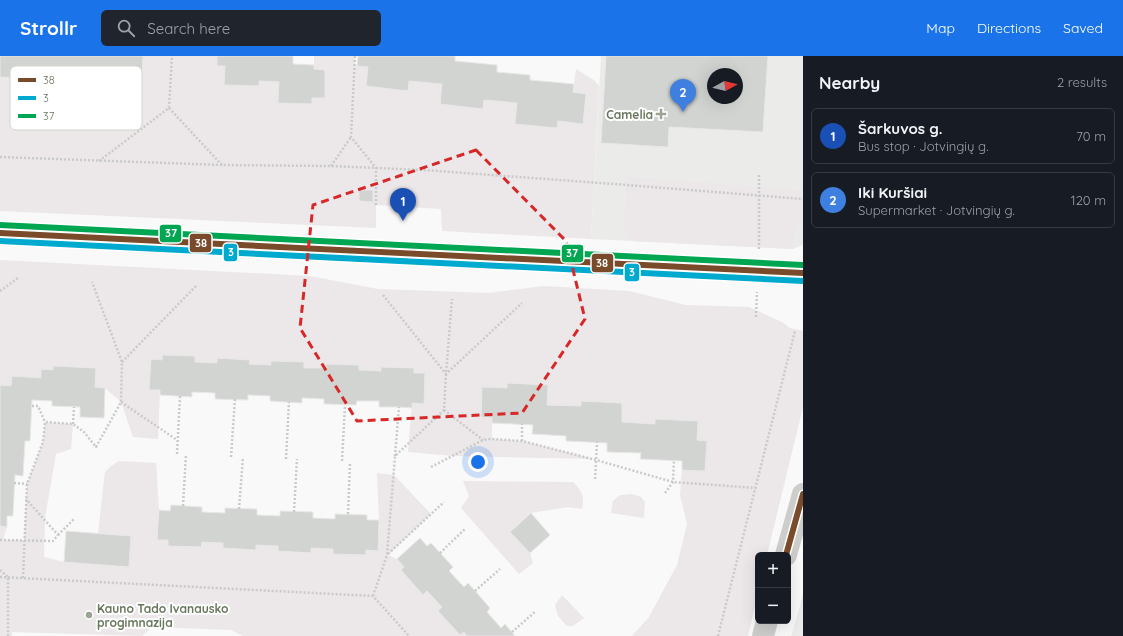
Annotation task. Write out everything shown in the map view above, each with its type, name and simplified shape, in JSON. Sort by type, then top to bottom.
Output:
[{"type":"main road","points":[[0,233],[803,273]]},
{"type":"street","points":[[787,552],[803,494]]},
{"type":"street","points":[[763,636],[766,624]]},
{"type":"path","points":[[172,56],[169,108],[222,165]]},
{"type":"path","points":[[330,166],[351,138],[356,56]]},
{"type":"path","points":[[142,128],[169,108]]},
{"type":"path","points":[[98,161],[140,130]]},
{"type":"path","points":[[351,138],[376,168],[376,205]]},
{"type":"path","points":[[0,158],[222,165],[330,166],[440,171],[803,199]]},
{"type":"path","points":[[759,173],[759,195]]},
{"type":"path","points":[[0,291],[18,278]]},
{"type":"path","points":[[45,422],[73,424],[84,432],[96,447],[121,402],[122,362],[92,282]]},
{"type":"path","points":[[122,362],[196,286]]},
{"type":"path","points":[[383,295],[446,374]]},
{"type":"path","points":[[395,456],[444,410],[452,299]]},
{"type":"path","points":[[446,374],[522,303]]},
{"type":"path","points":[[718,636],[795,331]]},
{"type":"path","points":[[177,454],[180,396]]},
{"type":"path","points":[[231,456],[235,399]]},
{"type":"path","points":[[121,402],[178,440]]},
{"type":"path","points":[[286,459],[289,402]]},
{"type":"path","points":[[342,461],[345,405]]},
{"type":"path","points":[[23,578],[27,484],[43,442],[45,422],[38,406],[32,406]]},
{"type":"path","points":[[73,424],[74,407]]},
{"type":"path","points":[[373,596],[387,555],[399,408]]},
{"type":"path","points":[[444,410],[483,440]]},
{"type":"path","points":[[522,424],[522,441]]},
{"type":"path","points":[[431,468],[483,440],[492,439],[522,441],[672,482],[756,488]]},
{"type":"path","points":[[595,479],[597,442]]},
{"type":"path","points":[[183,506],[186,454]]},
{"type":"path","points":[[239,509],[243,457]]},
{"type":"path","points":[[294,512],[297,459]]},
{"type":"path","points":[[665,493],[672,482],[674,460]]},
{"type":"path","points":[[348,514],[350,462]]},
{"type":"path","points":[[14,483],[27,484]]},
{"type":"path","points":[[26,498],[58,535]]},
{"type":"path","points":[[387,555],[444,502]]},
{"type":"path","points":[[0,540],[53,541],[74,519]]},
{"type":"path","points":[[440,554],[466,528]]},
{"type":"path","points":[[475,591],[500,569]]},
{"type":"path","points":[[0,570],[8,577],[8,636]]},
{"type":"path","points":[[0,577],[373,596],[409,636]]},
{"type":"path","points":[[512,632],[536,611]]},
{"type":"highlighted area","points":[[476,150],[566,241],[585,319],[522,413],[357,421],[300,328],[313,205]]},
{"type":"shaded area","points":[[143,56],[217,56],[217,66],[225,66],[259,81],[279,82],[312,103],[312,98],[325,98],[325,70],[314,69],[314,56],[355,56],[355,66],[368,67],[366,86],[408,91],[409,81],[442,84],[440,104],[483,109],[484,100],[517,103],[516,124],[557,128],[558,121],[583,123],[586,94],[573,92],[576,69],[594,80],[599,86],[591,239],[442,231],[441,209],[376,205],[376,228],[0,211],[0,77],[10,78],[10,130],[142,130]]},
{"type":"shaded area","points":[[601,56],[803,56],[803,245],[793,249],[591,239]]},
{"type":"shaded area","points":[[626,177],[802,190],[803,187],[803,223],[796,226],[793,249],[631,241],[626,233],[624,220],[627,191]]},
{"type":"shaded area","points":[[0,260],[310,276],[378,289],[488,293],[543,286],[629,291],[686,305],[749,307],[782,322],[790,328],[803,331],[803,407],[768,552],[755,552],[755,606],[748,636],[632,636],[649,617],[677,565],[687,524],[680,495],[682,470],[705,471],[707,441],[697,440],[698,421],[655,419],[655,424],[622,422],[622,403],[581,401],[581,406],[547,405],[548,385],[507,383],[507,388],[482,387],[481,417],[492,418],[492,439],[522,441],[594,459],[453,456],[408,452],[412,403],[424,404],[425,373],[414,373],[414,368],[382,367],[381,371],[359,370],[359,365],[327,364],[326,368],[304,368],[304,362],[271,365],[249,364],[249,360],[217,358],[217,363],[195,362],[195,356],[162,355],[162,360],[151,359],[149,390],[160,390],[158,439],[133,437],[121,402],[105,388],[95,387],[96,368],[54,366],[53,370],[41,369],[41,378],[12,376],[11,386],[0,385]]},
{"type":"shaded area","points":[[45,422],[73,424],[71,449],[56,454],[45,518],[44,557],[64,562],[129,567],[131,536],[98,533],[105,472],[119,461],[156,463],[159,510],[158,540],[168,540],[168,546],[201,547],[202,542],[223,543],[224,548],[256,550],[256,545],[278,546],[278,551],[311,553],[311,548],[333,549],[333,554],[365,555],[366,550],[377,551],[379,521],[377,473],[394,475],[431,514],[388,555],[397,559],[404,567],[401,570],[423,594],[427,591],[442,607],[438,611],[460,635],[464,632],[467,636],[243,636],[231,630],[152,627],[142,636],[12,632],[12,636],[0,636],[0,526],[7,527],[3,540],[24,540],[27,484],[43,442]]},
{"type":"shaded area","points":[[463,481],[573,482],[579,488],[583,497],[582,509],[568,507],[531,513],[510,531],[530,553],[533,563],[519,574],[461,508],[469,496]]},
{"type":"shaded area","points":[[632,494],[641,497],[645,502],[644,518],[611,513],[613,501],[620,495]]},
{"type":"shaded area","points":[[803,594],[803,636],[791,636],[798,613]]},
{"type":"shaded area","points":[[562,595],[584,618],[573,626],[567,626],[558,616],[555,605]]},
{"type":"building","points":[[0,56],[143,56],[142,80],[142,66],[10,66],[10,78],[0,77]]},
{"type":"building","points":[[217,56],[293,56],[293,64],[314,65],[314,69],[325,70],[325,98],[312,98],[312,104],[278,103],[279,82],[259,81],[259,86],[224,85],[225,66],[217,66]]},
{"type":"building","points":[[358,56],[455,56],[455,61],[497,65],[497,72],[530,75],[530,80],[574,84],[573,92],[586,94],[583,124],[558,121],[557,128],[515,124],[517,103],[484,100],[483,109],[440,104],[442,84],[409,81],[408,91],[366,86],[368,67],[357,66]]},
{"type":"building","points":[[606,56],[768,56],[763,132],[669,127],[668,147],[601,143]]},
{"type":"building","points":[[359,190],[373,190],[373,202],[359,201]]},
{"type":"building","points":[[162,355],[195,356],[195,362],[217,363],[217,358],[250,360],[249,364],[271,365],[271,361],[304,362],[304,368],[326,368],[326,364],[359,365],[359,370],[381,371],[381,367],[414,368],[414,373],[425,373],[424,404],[412,403],[412,408],[379,407],[379,401],[357,401],[356,405],[324,404],[324,399],[302,398],[302,403],[270,401],[270,396],[248,395],[248,400],[215,399],[215,393],[192,392],[192,397],[160,395],[160,390],[149,390],[151,359],[162,360]]},
{"type":"building","points":[[53,366],[96,368],[95,387],[105,388],[104,418],[80,417],[80,407],[52,406],[52,401],[32,400],[30,441],[25,441],[23,476],[15,475],[13,516],[7,516],[7,527],[0,526],[0,385],[11,386],[12,376],[41,378],[41,369],[53,370]]},
{"type":"building","points":[[507,383],[548,385],[547,405],[581,406],[581,401],[622,403],[622,422],[655,424],[655,419],[698,421],[697,440],[707,441],[705,471],[682,470],[682,461],[640,459],[641,453],[607,452],[607,443],[566,441],[566,436],[532,434],[533,425],[492,423],[492,418],[481,417],[482,387],[507,388]]},
{"type":"building","points":[[171,505],[202,507],[202,512],[225,513],[225,508],[257,509],[257,515],[280,516],[280,511],[313,512],[313,518],[335,519],[335,514],[367,515],[367,520],[379,520],[378,551],[366,550],[366,555],[333,554],[333,549],[311,548],[311,553],[278,551],[278,546],[256,545],[256,550],[223,548],[223,543],[202,542],[201,547],[168,546],[168,540],[157,540],[159,510],[170,511]]},
{"type":"building","points":[[531,513],[550,535],[530,553],[510,532]]},
{"type":"building","points":[[66,531],[131,536],[129,567],[64,562]]},
{"type":"building","points":[[420,538],[427,546],[431,543],[453,567],[449,571],[464,587],[468,583],[490,608],[487,612],[501,628],[505,624],[515,636],[467,636],[464,632],[460,635],[438,611],[442,607],[427,591],[423,595],[401,570],[404,567],[397,559]]},
{"type":"transit line","name":"37","points":[[0,225],[803,265]]},
{"type":"transit line","name":"38","points":[[0,233],[803,273]]},
{"type":"transit line","name":"3","points":[[0,241],[803,281]]},
{"type":"transit line","name":"38","points":[[787,552],[803,494]]},
{"type":"place","name":"Iki Kuršiai","points":[[683,112]]},
{"type":"place","name":"Camelia","points":[[661,114]]},
{"type":"place","name":"Šarkuvos g.","points":[[403,221]]},
{"type":"place","name":"Kauno Tado Ivanausko progimnazija","points":[[89,615]]}]
